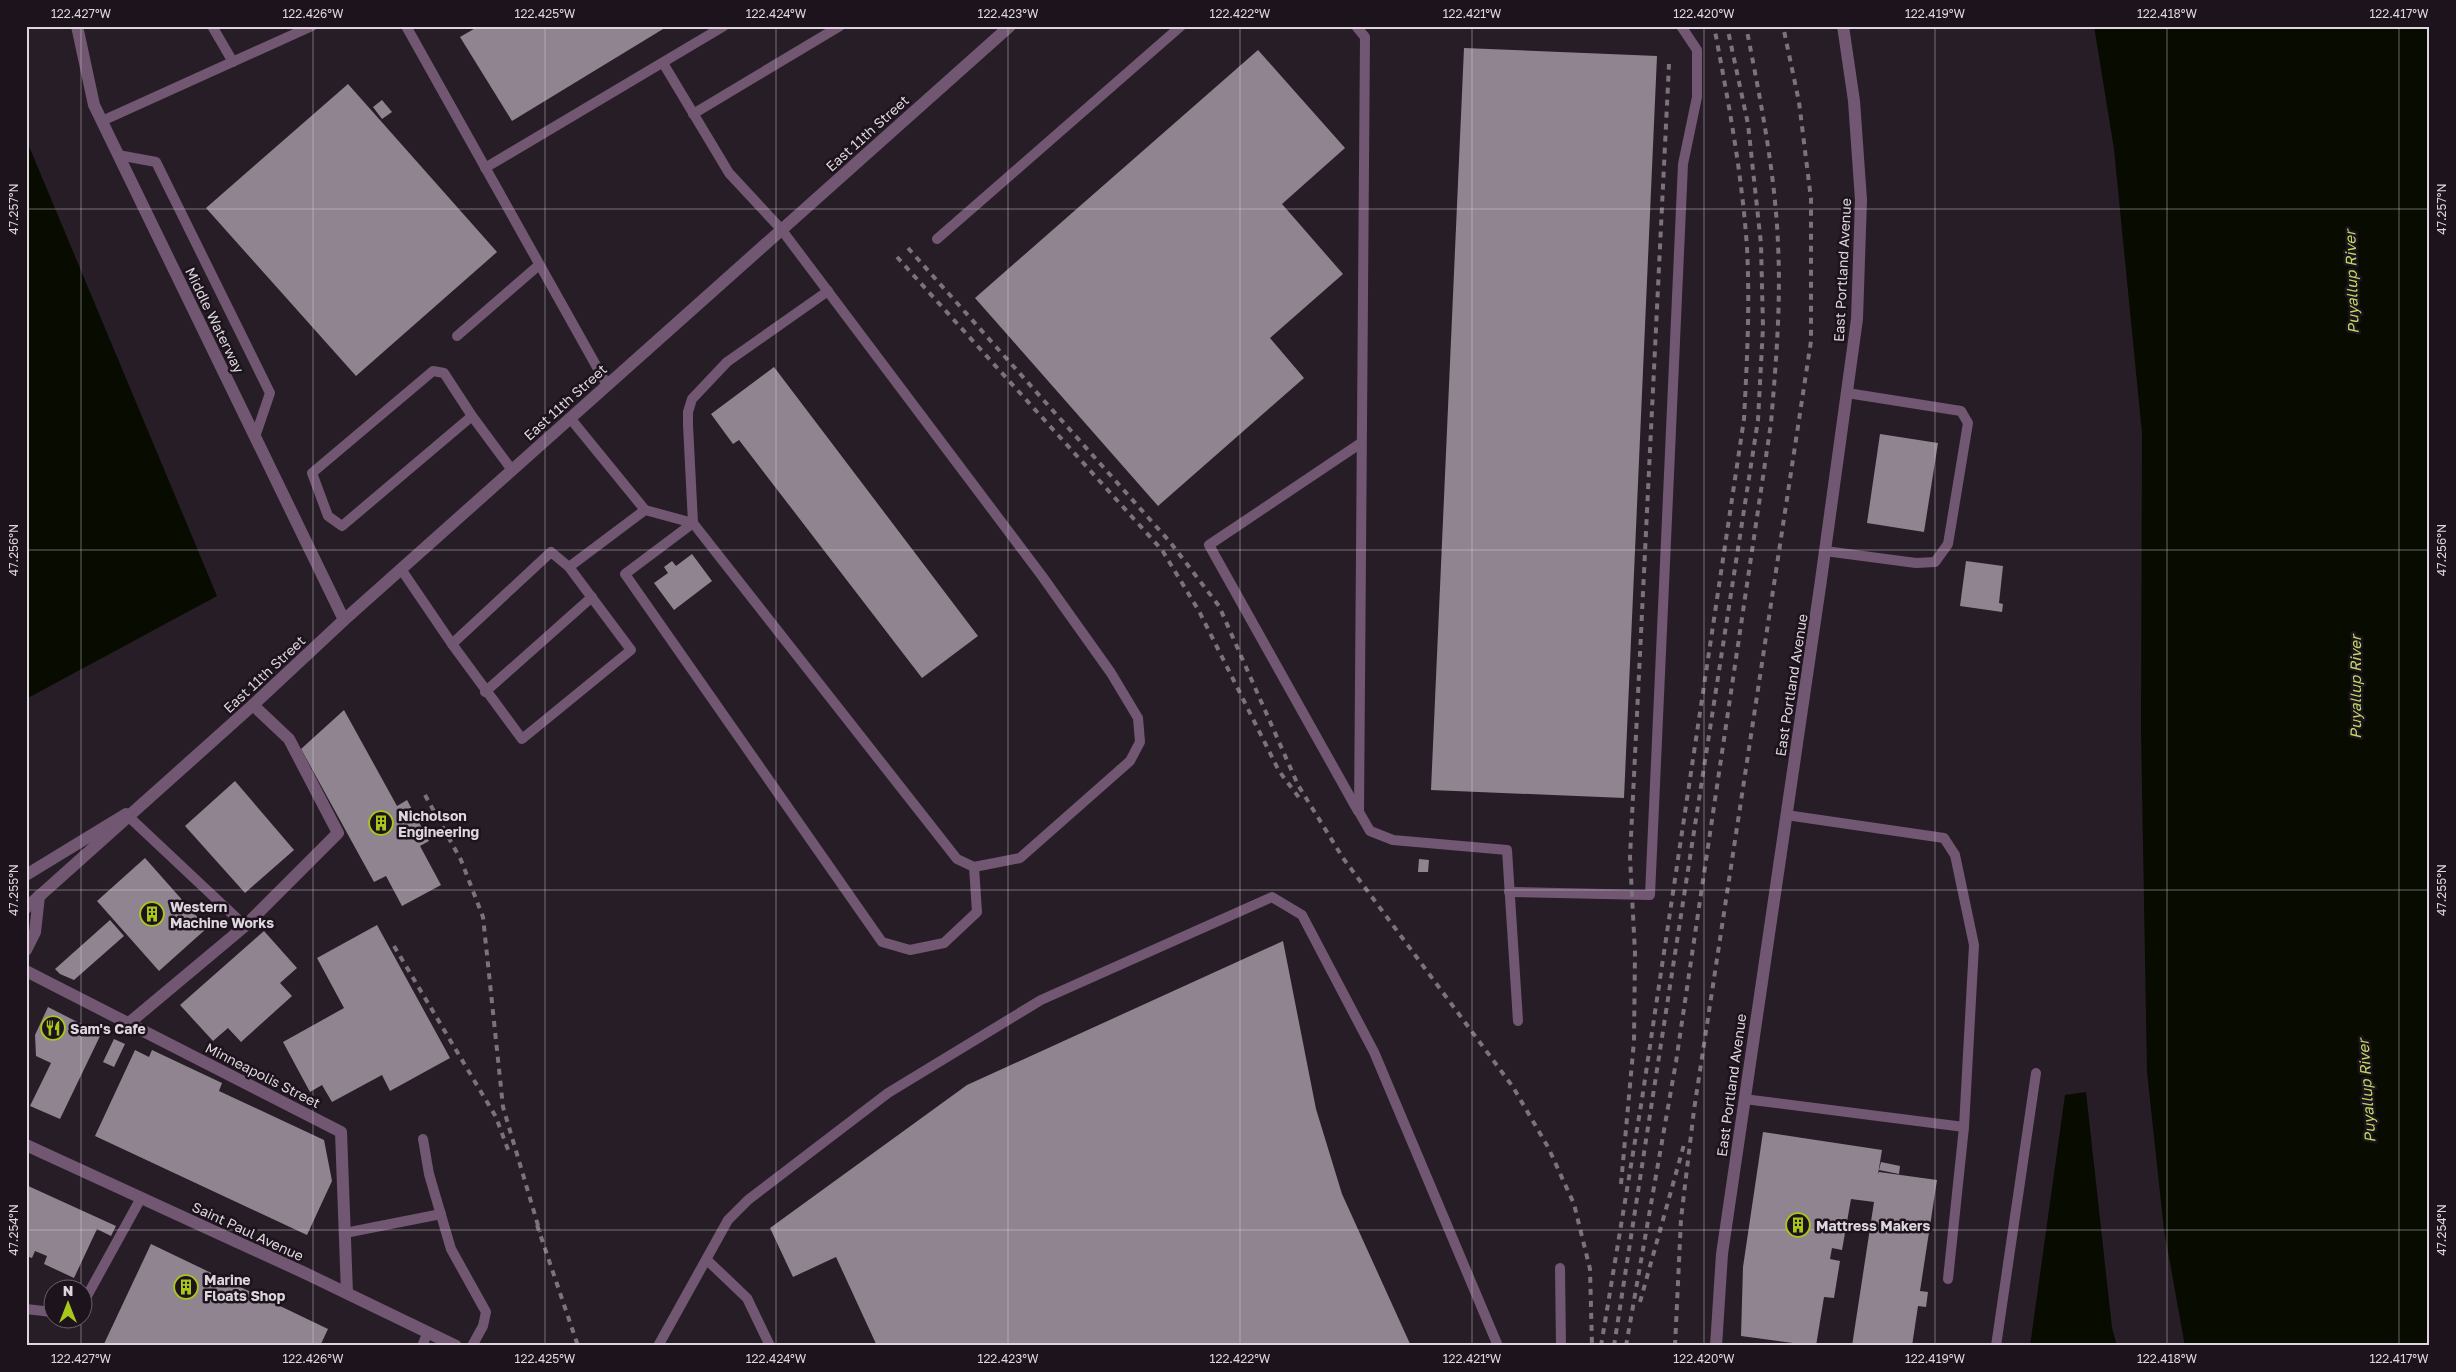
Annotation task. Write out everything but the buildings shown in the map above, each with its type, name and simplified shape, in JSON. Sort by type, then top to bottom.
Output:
[{"type":"street","name":"Middle Waterway","points":[[77,26],[94,105],[344,620]]},
{"type":"street","name":"East 11th Street","points":[[26,908],[253,705],[344,620],[1010,26]]},
{"type":"street","name":"East Portland Avenue","points":[[1716,1346],[1722,1254],[1857,319],[1861,200],[1854,101],[1843,26]]},
{"type":"street","points":[[129,1023],[245,926],[338,833],[289,739],[253,705]]},
{"type":"street","name":"East 11th Street","points":[[26,875],[142,803]]},
{"type":"street","points":[[26,950],[35,932],[39,896]]},
{"type":"street","name":"Minneapolis Street","points":[[26,971],[341,1132],[347,1294]]},
{"type":"street","name":"Saint Paul Avenue","points":[[26,1145],[456,1346]]},
{"type":"lane","points":[[212,26],[233,62]]},
{"type":"lane","points":[[102,121],[312,26]]},
{"type":"lane","points":[[406,26],[607,385]]},
{"type":"lane","points":[[485,168],[724,26]]},
{"type":"lane","points":[[693,114],[840,26]]},
{"type":"lane","points":[[937,239],[1181,26]]},
{"type":"lane","points":[[1356,26],[1365,37],[1359,812]]},
{"type":"lane","points":[[1509,892],[1650,895],[1683,164],[1697,97],[1697,50],[1681,26]]},
{"type":"lane","points":[[662,63],[729,173],[782,229],[1042,576],[1111,673],[1138,718],[1140,742],[1130,761],[1020,858],[974,867],[957,859],[693,523],[688,425],[688,412],[692,399],[726,362],[828,291]]},
{"type":"lane","points":[[118,155],[156,162],[270,392],[255,437]]},
{"type":"lane","points":[[457,336],[540,265]]},
{"type":"lane","points":[[472,416],[342,526],[328,516],[312,472],[433,371],[444,373],[472,416],[512,470]]},
{"type":"lane","points":[[1825,551],[1916,564],[1936,562],[1948,544],[1968,423],[1961,411],[1847,393]]},
{"type":"lane","points":[[570,418],[645,510],[693,523]]},
{"type":"lane","points":[[1362,443],[1209,545],[1370,831],[1392,840],[1507,850],[1518,1021]]},
{"type":"lane","points":[[569,566],[645,510]]},
{"type":"lane","points":[[693,523],[626,574],[882,942],[910,950],[944,944],[977,912],[974,867]]},
{"type":"lane","points":[[401,569],[452,644],[485,692],[522,739],[631,650],[569,566],[551,552],[452,644]]},
{"type":"lane","points":[[485,692],[592,597]]},
{"type":"lane","points":[[1786,815],[1944,838],[1955,855],[1974,945],[1964,1127],[1948,1278]]},
{"type":"lane","points":[[128,816],[245,926]]},
{"type":"lane","points":[[658,1346],[728,1220],[748,1200],[888,1093],[1041,1000],[1272,897],[1302,914],[1374,1052],[1498,1346]]},
{"type":"lane","points":[[1996,1346],[2036,1072]]},
{"type":"lane","points":[[1744,1099],[1964,1127]]},
{"type":"lane","points":[[423,1139],[429,1174],[451,1249],[486,1312],[483,1326],[472,1346]]},
{"type":"lane","points":[[92,1287],[141,1198]]},
{"type":"lane","points":[[345,1232],[441,1214]]},
{"type":"lane","points":[[707,1260],[747,1298],[770,1346]]},
{"type":"lane","points":[[1560,1268],[1561,1346]]},
{"type":"lane","points":[[26,1310],[42,1311]]},
{"type":"lane","points":[[422,1346],[428,1332]]},
{"type":"water","name":"Puyallup River","points":[[2094,26],[2430,26],[2430,1346],[2185,1346],[2164,1230],[2147,1072],[2141,731],[2142,433],[2114,149]]},
{"type":"water","points":[[26,139],[217,596],[26,699]]},
{"type":"water","points":[[2086,1092],[2112,1328],[2117,1346],[2030,1346],[2065,1095]]},
{"type":"railway","points":[[1601,1346],[1642,1099],[1744,419],[1748,312],[1745,220],[1738,164],[1714,26]]},
{"type":"railway","points":[[1614,1346],[1758,420],[1763,327],[1761,244],[1748,124],[1727,26]]},
{"type":"railway","points":[[1626,1346],[1676,1062],[1771,423],[1778,311],[1779,266],[1776,217],[1766,135],[1746,26]]},
{"type":"railway","points":[[1675,1346],[1681,1219],[1694,1110],[1811,341],[1811,199],[1799,102],[1783,26]]},
{"type":"railway","points":[[1621,1184],[1634,1041],[1635,953],[1630,857],[1669,64]]},
{"type":"railway","points":[[908,248],[1170,542],[1219,606],[1298,785],[1343,858],[1513,1087],[1548,1147],[1574,1204],[1590,1269],[1592,1346]]},
{"type":"railway","points":[[897,257],[1162,550],[1199,611],[1279,771],[1300,799]]},
{"type":"railway","points":[[425,795],[461,860],[483,917],[503,1107],[540,1232]]},
{"type":"railway","points":[[394,946],[496,1117],[510,1155]]},
{"type":"railway","points":[[1640,1302],[1685,1141]]},
{"type":"railway","points":[[537,1225],[578,1346]]},
{"type":"place","name":"Nicholson Engineering","points":[[381,823]]},
{"type":"place","name":"Western Machine Works","points":[[152,914]]},
{"type":"place","name":"Sam's Cafe","points":[[53,1028]]},
{"type":"place","name":"Mattress Makers","points":[[1798,1225]]},
{"type":"place","name":"Marine Floats Shop","points":[[186,1287]]}]
